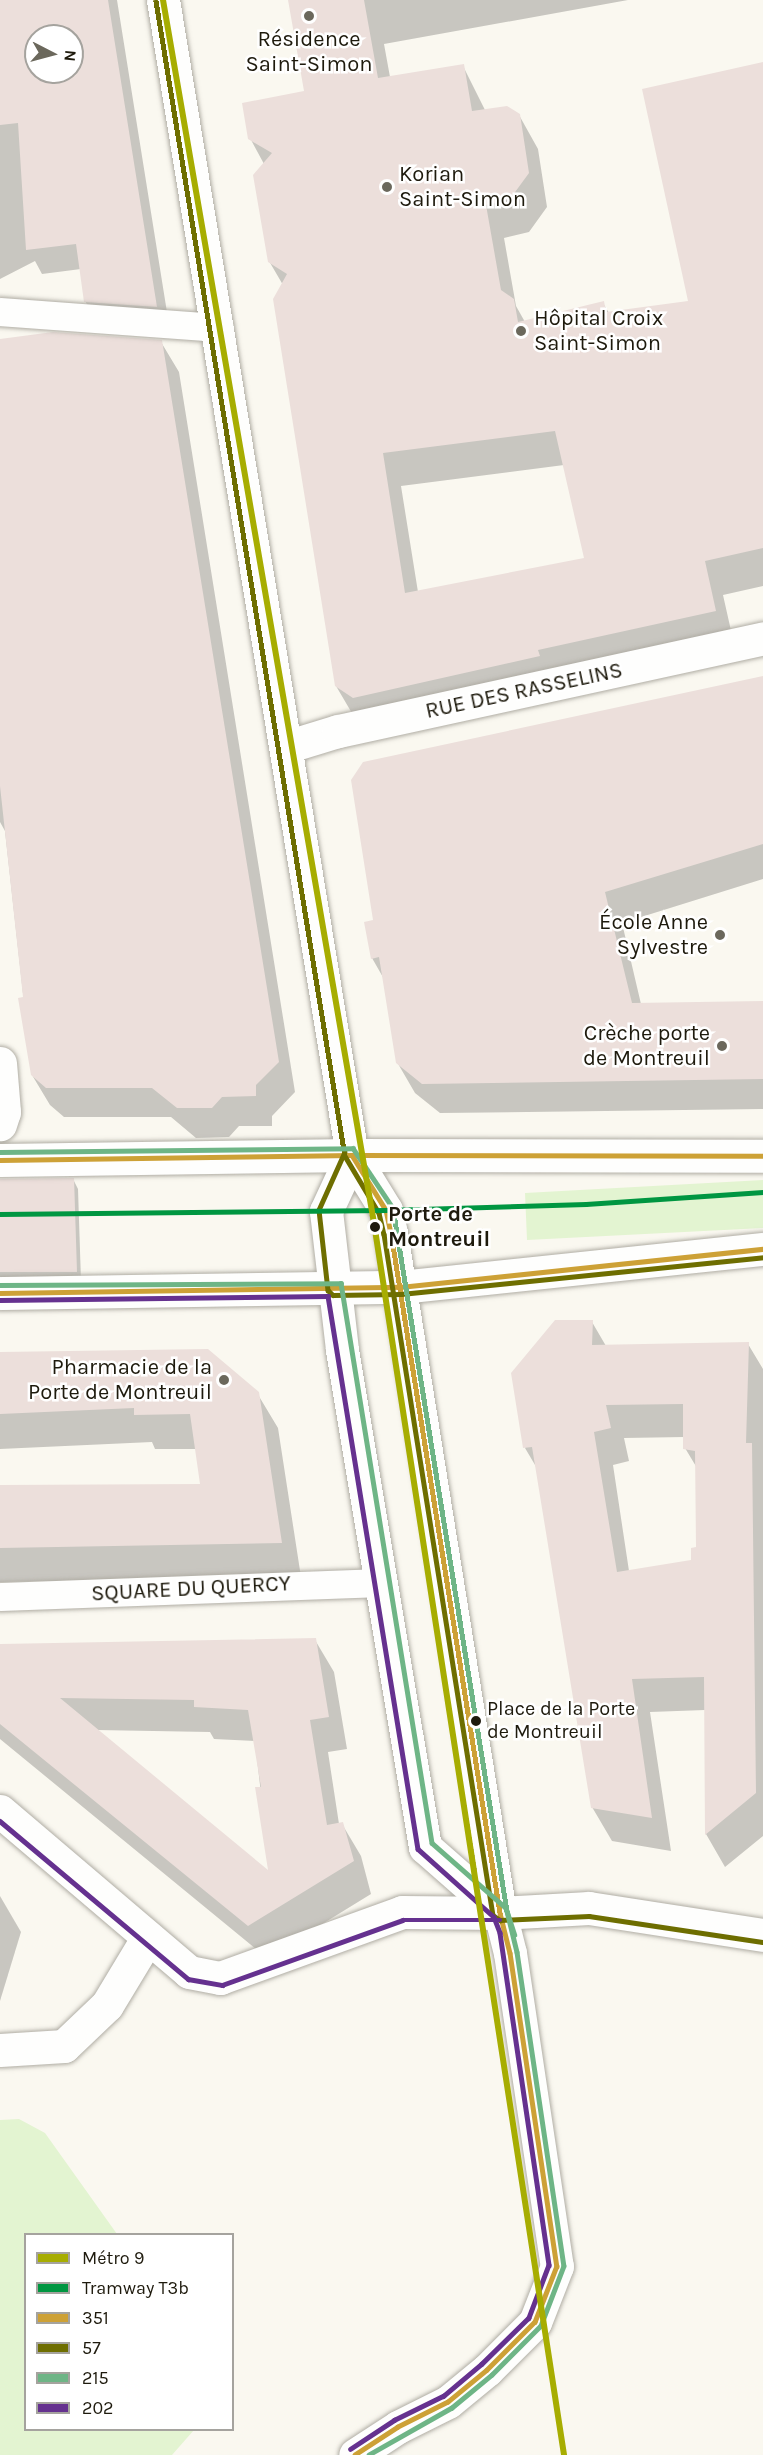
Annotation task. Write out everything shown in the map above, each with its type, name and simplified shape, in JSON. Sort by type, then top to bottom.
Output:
[{"type":"main road","points":[[163,0],[219,328],[352,1155],[386,1210],[400,1287],[500,1913],[510,1953],[557,2266],[535,2322],[487,2370],[448,2402],[398,2427],[355,2455]]},
{"type":"main road","name":"RUE DES RASSELINS","points":[[286,747],[338,731],[763,638]]},
{"type":"main road","points":[[0,1063],[4,1112],[0,1124]]},
{"type":"main road","points":[[352,1155],[326,1211],[335,1288],[425,1846],[500,1913]]},
{"type":"main road","points":[[0,1160],[352,1155],[763,1156]]},
{"type":"main road","points":[[0,1293],[400,1287],[763,1249]]},
{"type":"main road","points":[[0,1811],[189,1972],[220,1978],[402,1912],[500,1913],[589,1908],[763,1935]]},
{"type":"main road","points":[[0,2050],[64,2046],[106,2005],[148,1937]]},
{"type":"street","points":[[0,312],[219,328]]},
{"type":"street","name":"SQUARE DU QUERCY","points":[[0,1598],[382,1583]]},
{"type":"green space","points":[[763,1180],[763,1228],[527,1240],[525,1193]]},
{"type":"green space","points":[[19,2119],[45,2133],[116,2233],[24,2233],[24,2431],[193,2431],[172,2455],[0,2455],[0,2120]]},
{"type":"building","points":[[0,0],[108,0],[157,307],[84,302],[76,244],[26,250],[18,123],[0,125]]},
{"type":"building","name":"Hôpital Croix Saint-Simon","points":[[288,0],[364,0],[378,78],[464,64],[472,111],[507,106],[520,114],[529,173],[510,199],[486,205],[501,290],[514,299],[518,322],[604,301],[606,312],[688,301],[642,89],[763,62],[763,548],[705,561],[716,611],[538,650],[540,656],[353,698],[335,686],[273,299],[287,274],[268,262],[253,175],[272,153],[248,139],[242,103],[304,91]],"holes":[[[555,431],[584,558],[405,593],[383,453]]]},
{"type":"building","points":[[53,332],[162,340],[279,1062],[256,1085],[256,1096],[222,1097],[212,1108],[177,1108],[152,1088],[46,1088],[31,1075],[18,998],[23,997],[0,786],[0,339]]},
{"type":"building","points":[[763,676],[763,844],[605,892],[632,1003],[763,1001],[763,1079],[422,1084],[396,1063],[379,957],[371,959],[364,922],[373,920],[351,780],[363,762]]},
{"type":"building","points":[[74,1178],[77,1272],[0,1272],[0,1179]]},
{"type":"building","points":[[555,1320],[593,1320],[592,1345],[749,1342],[746,1443],[752,1443],[756,1793],[705,1835],[704,1677],[632,1679],[652,1818],[591,1808],[532,1447],[523,1448],[511,1373]],"holes":[[[683,1404],[683,1449],[695,1451],[696,1547],[691,1548],[691,1560],[617,1572],[594,1432],[611,1428],[606,1405]]]},
{"type":"building","points":[[208,1349],[259,1392],[282,1543],[0,1548],[0,1485],[200,1484],[190,1414],[134,1415],[134,1408],[0,1414],[0,1352]]},
{"type":"building","points":[[316,1638],[329,1717],[310,1720],[327,1825],[343,1822],[354,1861],[248,1926],[0,1724],[0,1644]],"holes":[[[60,1698],[194,1700],[194,1707],[248,1710],[261,1787],[255,1787],[268,1870]]]},
{"type":"metro line","name":"9","points":[[163,0],[374,1223],[564,2455]]},
{"type":"tram line","name":"T3b","points":[[0,1214],[386,1210],[586,1204],[763,1192]]},
{"type":"transit line","name":"57","points":[[156,1],[345,1156],[379,1213],[384,1234],[493,1915],[500,1920],[589,1916],[762,1942]]},
{"type":"transit line","name":"215","points":[[0,1152],[353,1148],[393,1208],[507,1911],[517,1952],[564,2266],[541,2326],[492,2375],[452,2408],[369,2455]]},
{"type":"transit line","name":"57","points":[[345,1152],[319,1210],[328,1290],[333,1295],[401,1294],[763,1257]]},
{"type":"transit line","name":"351","points":[[352,1155],[386,1210],[391,1233],[500,1913],[510,1953],[557,2266],[535,2322],[487,2370],[448,2402],[398,2427],[355,2455]]},
{"type":"transit line","name":"351","points":[[0,1160],[352,1155],[763,1156]]},
{"type":"transit line","name":"351","points":[[0,1293],[400,1287],[763,1249]]},
{"type":"transit line","name":"215","points":[[0,1285],[341,1283],[432,1843],[506,1908],[515,1935]]},
{"type":"transit line","name":"202","points":[[0,1300],[328,1296],[418,1849],[494,1917],[500,1933],[549,2265],[529,2318],[482,2364],[444,2396],[395,2420],[351,2449]]},
{"type":"transit line","name":"202","points":[[0,1821],[188,1979],[222,1985],[403,1920],[500,1920]]},
{"type":"place","name":"Résidence Saint-Simon","points":[[309,16]]},
{"type":"place","name":"Korian Saint-Simon","points":[[387,187]]},
{"type":"place","name":"Hôpital Croix Saint-Simon","points":[[521,331]]},
{"type":"place","name":"École Anne Sylvestre","points":[[720,935]]},
{"type":"place","name":"Crèche porte de Montreuil","points":[[722,1046]]},
{"type":"place","name":"Porte de Montreuil","points":[[375,1227]]},
{"type":"place","name":"Pharmacie de la Porte de Montreuil","points":[[224,1380]]},
{"type":"place","name":"Place de la Porte de Montreuil","points":[[476,1721]]}]
